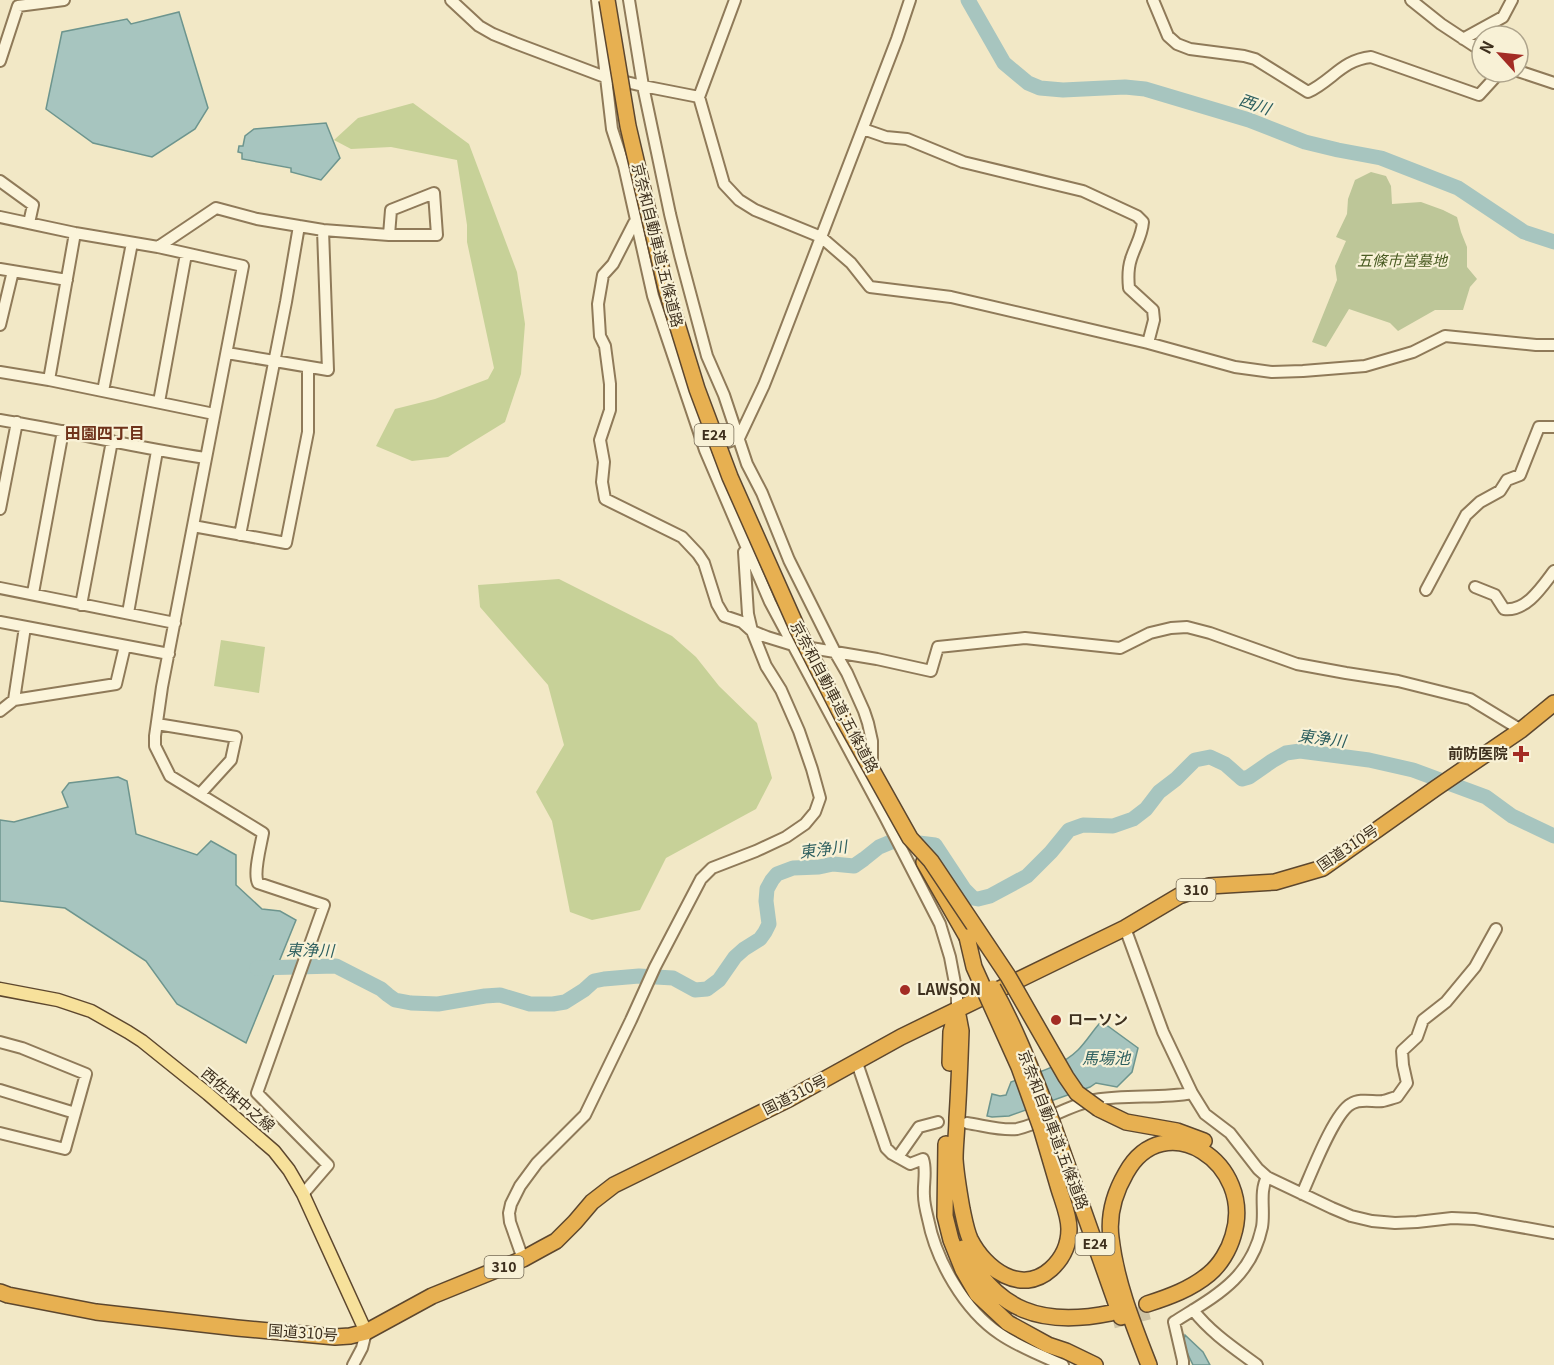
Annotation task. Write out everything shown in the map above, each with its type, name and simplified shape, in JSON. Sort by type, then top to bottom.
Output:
[{"type":"highway","name":"京奈和自動車道;五條道路","points":[[607,0],[628,126],[666,288],[697,388],[730,477],[798,630],[844,720],[967,937],[974,967],[1046,1125],[1139,1365]]},
{"type":"highway","name":"国道310号","points":[[0,1292],[96,1312],[237,1328],[335,1337],[366,1332],[432,1296],[523,1259],[555,1241],[592,1202],[614,1185],[789,1099],[901,1037],[1125,928],[1179,896],[1209,886],[1275,882],[1323,868],[1521,730],[1554,703]]},
{"type":"highway","points":[[910,838],[931,861],[1008,976],[1077,1093],[1099,1109],[1126,1122],[1177,1131],[1206,1142],[1216,1149],[1236,1176],[1244,1210],[1242,1231],[1236,1249],[1226,1265],[1195,1292],[1148,1308],[1209,1274],[1220,1262],[1236,1229],[1236,1200],[1230,1182],[1221,1167],[1210,1155],[1185,1144],[1168,1143],[1143,1153],[1131,1163],[1118,1189],[1111,1216],[1111,1239],[1126,1306],[1149,1365]]},
{"type":"highway","points":[[957,1010],[962,1031],[953,1186],[954,1213],[960,1243],[986,1284],[1003,1299],[1024,1310],[1048,1317],[1069,1319],[1112,1317],[1092,1325],[1071,1326],[1048,1324],[1027,1318],[987,1293],[963,1270]]},
{"type":"highway","points":[[957,1010],[951,1032],[945,1184],[945,1216],[951,1240],[963,1270],[977,1294],[1008,1323],[1048,1345],[1095,1365]]},
{"type":"highway","points":[[955,1160],[958,1190],[969,1238],[981,1256],[990,1267],[1007,1277],[1030,1279],[1040,1276],[1047,1273],[1065,1253],[1069,1227],[1046,1125]]},
{"type":"main road","name":"西佐味中之線","points":[[0,989],[58,1000],[91,1011],[135,1036],[208,1094],[274,1151],[289,1170],[303,1194],[366,1332]]},
{"type":"street","points":[[0,61],[18,6],[64,0]]},
{"type":"street","points":[[451,0],[479,26],[493,34],[605,77],[699,97]]},
{"type":"street","points":[[597,0],[612,129],[624,166],[653,296],[705,450],[770,602],[940,924],[950,957],[957,994],[957,1010]]},
{"type":"street","points":[[629,0],[643,86],[680,255],[707,356],[724,395],[747,464],[762,493],[794,571],[847,672],[868,723],[873,757],[868,785]]},
{"type":"street","points":[[735,0],[699,97],[724,184],[739,200],[755,210],[821,237],[851,263],[870,287],[951,297],[1148,343],[1235,367],[1272,372],[1365,366],[1413,352],[1445,336],[1554,345]]},
{"type":"street","points":[[705,450],[739,438],[764,385],[910,0]]},
{"type":"street","points":[[1153,0],[1168,36],[1177,44],[1190,49],[1255,59],[1308,92],[1317,88],[1346,65],[1359,58],[1371,57],[1479,94],[1489,84]]},
{"type":"street","points":[[1411,0],[1470,43]]},
{"type":"street","points":[[1463,39],[1503,17],[1512,0]]},
{"type":"street","points":[[1530,75],[1554,83]]},
{"type":"street","points":[[863,129],[886,137],[907,139],[963,162],[1083,191],[1137,216],[1143,222],[1142,234],[1131,259],[1128,276],[1129,288],[1153,310],[1154,320],[1148,343]]},
{"type":"street","points":[[0,182],[33,205],[30,223]]},
{"type":"street","points":[[158,247],[216,208],[257,219],[323,230],[389,235],[437,235],[434,193],[390,210],[389,235]]},
{"type":"street","points":[[0,217],[158,247],[243,266],[169,654],[155,746],[170,776],[263,832],[255,876],[258,883],[324,905],[257,1093],[328,1165],[303,1194]]},
{"type":"street","points":[[637,221],[613,264],[603,275],[599,291],[600,336],[605,346],[610,410],[600,440],[604,462],[602,482],[605,499],[682,537],[704,563],[717,604],[724,616],[742,622],[752,631],[793,645],[931,671],[938,646],[1025,638],[1120,648],[1150,633],[1187,627],[1297,664],[1398,681],[1470,699],[1521,730]]},
{"type":"street","points":[[240,535],[299,226]]},
{"type":"street","points":[[226,352],[328,370],[323,230]]},
{"type":"street","points":[[49,381],[75,233]]},
{"type":"street","points":[[103,391],[132,243]]},
{"type":"street","points":[[159,402],[186,254]]},
{"type":"street","points":[[0,269],[67,280]]},
{"type":"street","points":[[0,325],[13,271]]},
{"type":"street","points":[[194,526],[286,543],[309,432],[308,368]]},
{"type":"street","points":[[0,372],[214,414]]},
{"type":"street","points":[[0,420],[63,430],[157,451],[206,458]]},
{"type":"street","points":[[0,509],[16,422]]},
{"type":"street","points":[[1426,590],[1466,515],[1480,502],[1500,491],[1507,480],[1520,475],[1539,427],[1554,427]]},
{"type":"street","points":[[33,593],[63,430]]},
{"type":"street","points":[[81,605],[112,441]]},
{"type":"street","points":[[128,613],[157,451]]},
{"type":"street","points":[[744,543],[777,531]]},
{"type":"street","points":[[523,1259],[510,1222],[511,1204],[520,1186],[537,1163],[585,1114],[595,1097],[655,967],[701,879],[712,868],[756,851],[805,825],[815,812],[820,798],[799,731],[782,690],[766,666],[752,631],[748,614],[744,543]]},
{"type":"street","points":[[1475,587],[1495,595],[1504,609],[1512,610],[1526,603],[1554,571]]},
{"type":"street","points":[[0,588],[175,623]]},
{"type":"street","points":[[0,622],[169,654]]},
{"type":"street","points":[[14,700],[26,627]]},
{"type":"street","points":[[0,711],[14,700],[116,684],[125,646]]},
{"type":"street","points":[[157,724],[236,737],[231,760],[200,795]]},
{"type":"street","points":[[1125,928],[1163,1032],[1192,1093],[1205,1114],[1230,1133],[1267,1177],[1352,1215],[1372,1221],[1395,1223],[1452,1218],[1475,1219],[1554,1233]]},
{"type":"street","points":[[1302,1194],[1331,1128],[1345,1108],[1357,1101],[1383,1101],[1397,1097],[1407,1083],[1402,1051],[1418,1037],[1423,1020],[1446,1002],[1475,967],[1496,929]]},
{"type":"street","points":[[0,1042],[22,1048],[86,1074],[64,1149],[0,1133]]},
{"type":"street","points":[[857,1063],[886,1148],[910,1164],[923,1159],[926,1167],[924,1196],[934,1243],[943,1264],[968,1304],[1000,1334],[1063,1365]]},
{"type":"street","points":[[0,1090],[75,1113]]},
{"type":"street","points":[[967,1123],[1016,1129],[1080,1103],[1094,1100],[1192,1093]]},
{"type":"street","points":[[898,1157],[919,1127],[938,1122]]},
{"type":"street","points":[[1183,1365],[1174,1323],[1233,1282],[1247,1264],[1262,1228],[1263,1184],[1267,1177]]},
{"type":"street","points":[[1193,1310],[1220,1339],[1257,1365]]},
{"type":"street","points":[[353,1365],[363,1348],[366,1332]]},
{"type":"green space","points":[[413,103],[469,144],[517,272],[525,324],[521,374],[505,422],[448,457],[412,461],[376,446],[395,409],[435,399],[488,379],[494,368],[467,242],[467,225],[457,160],[391,147],[351,149],[334,140],[358,118]]},
{"type":"green space","name":"五條市営墓地","points":[[1371,172],[1386,176],[1391,186],[1392,204],[1421,202],[1457,217],[1467,247],[1467,267],[1477,279],[1470,287],[1463,310],[1435,310],[1398,331],[1390,323],[1349,309],[1326,347],[1312,342],[1337,280],[1335,266],[1346,241],[1336,237],[1347,214],[1348,199],[1355,180]]},
{"type":"green space","points":[[559,579],[672,636],[696,657],[719,686],[757,723],[772,778],[756,809],[666,858],[640,910],[592,920],[570,912],[552,821],[536,792],[564,745],[548,685],[480,607],[478,585]]},
{"type":"green space","points":[[221,640],[265,647],[259,693],[214,686]]},
{"type":"water","points":[[179,12],[208,108],[195,129],[152,157],[93,143],[46,109],[62,32],[127,19],[131,24]]},
{"type":"water","points":[[326,123],[340,158],[321,180],[291,172],[291,168],[242,159],[242,153],[238,152],[239,146],[243,146],[245,136],[254,129]]},
{"type":"water","points":[[118,777],[127,781],[136,834],[197,855],[211,841],[236,855],[236,885],[262,909],[280,911],[296,920],[246,1043],[177,1004],[146,961],[65,908],[0,901],[0,820],[14,822],[68,807],[62,792],[69,783]]},
{"type":"water","name":"馬場池","points":[[1099,1024],[1105,1024],[1138,1048],[1132,1072],[1117,1087],[1096,1083],[1009,1116],[987,1116],[992,1094],[1006,1095],[1011,1082],[1046,1069],[1071,1056]]},
{"type":"water","points":[[1185,1335],[1203,1352],[1210,1365],[1193,1365],[1183,1344]]},
{"type":"waterway","name":"西川","points":[[968,0],[1004,63],[1028,83],[1040,88],[1063,90],[1125,87],[1145,89],[1249,120],[1305,142],[1381,158],[1458,188],[1524,232],[1554,242]]},
{"type":"waterway","name":"東浄川","points":[[257,968],[336,966],[381,989],[395,1000],[411,1003],[438,1004],[500,995],[530,1004],[553,1004],[565,1002],[594,981],[639,976],[673,978],[695,990],[707,989],[719,980],[735,957],[760,939],[765,932],[769,924],[767,889],[777,874],[793,868],[833,864],[854,866],[879,847],[891,842],[911,842],[935,845],[964,889],[973,898],[990,896],[1027,876],[1069,830],[1083,825],[1113,826],[1133,819],[1195,760],[1210,757],[1225,764],[1242,779],[1249,777],[1286,753],[1300,751],[1369,760],[1413,770],[1486,797],[1512,816],[1554,836]]},
{"type":"tunnel","points":[[1113,1321],[1149,1312]]},
{"type":"place","name":"前防医院","points":[[1521,754]]},
{"type":"place","name":"LAWSON","points":[[905,990]]},
{"type":"place","name":"ローソン","points":[[1056,1020]]},
{"type":"district","name":"田園四丁目","points":[[105,433]]}]
